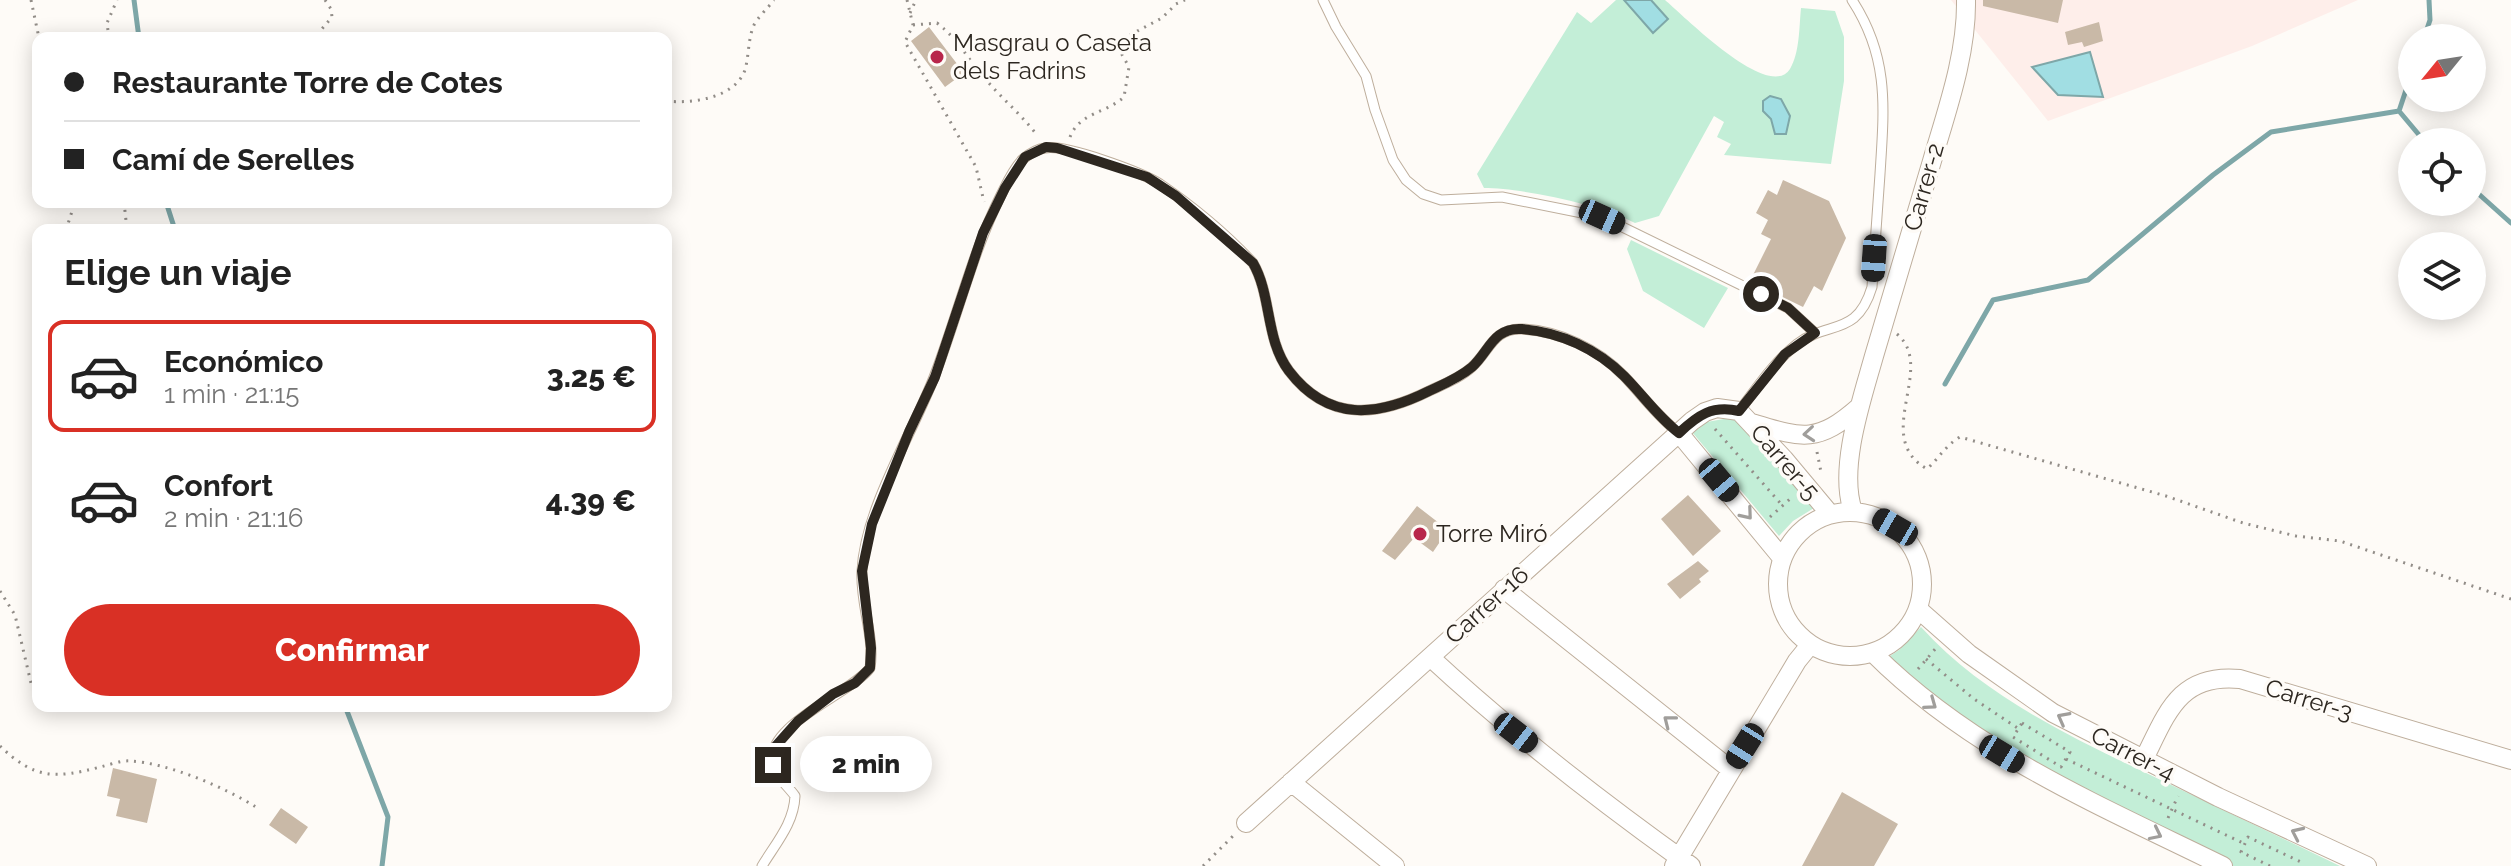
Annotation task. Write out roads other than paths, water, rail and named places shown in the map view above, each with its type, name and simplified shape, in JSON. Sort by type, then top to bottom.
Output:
[{"type":"street","name":"Carrer-2","points":[[1853,511],[1850,502],[1850,462],[1859,407],[1949,103],[1962,40],[1966,0]]},
{"type":"street","points":[[1745,417],[1798,435],[1820,433],[1842,422],[1859,407]]},
{"type":"street","name":"Carrer-16","points":[[1246,823],[1702,414],[1717,408],[1745,417]]},
{"type":"street","name":"Carrer-5","points":[[1745,417],[1830,514]]},
{"type":"street","points":[[1679,433],[1782,558]]},
{"type":"street","points":[[1853,511],[1875,516],[1895,527],[1910,544],[1920,565],[1922,587],[1918,609],[1900,637],[1873,653],[1854,657],[1831,654],[1810,645],[1792,628],[1781,606],[1777,582],[1782,558],[1793,538],[1810,523],[1830,514],[1853,511]]},
{"type":"street","points":[[1504,589],[1730,769]]},
{"type":"street","name":"Carrer-4","points":[[1918,609],[1946,635],[2053,713],[2367,866]]},
{"type":"street","points":[[1430,657],[1516,733],[1681,863],[1730,769],[1810,645]]},
{"type":"street","points":[[1873,653],[1905,684],[1961,726],[2036,774],[2223,866]]},
{"type":"street","name":"Carrer-3","points":[[2144,759],[2178,697],[2199,683],[2227,678],[2240,679],[2511,760]]},
{"type":"street","points":[[1291,782],[1395,866]]},
{"type":"lane","points":[[1323,0],[1366,76],[1393,160],[1406,180],[1423,194],[1441,200],[1502,197],[1602,217],[1788,308],[1815,333]]},
{"type":"lane","points":[[1745,417],[1785,354],[1815,333],[1852,321],[1872,287],[1885,98],[1875,45],[1867,23],[1852,0]]},
{"type":"lane","points":[[762,866],[792,818],[795,807],[795,796],[777,775],[773,765],[774,748],[798,721],[833,694],[855,683],[870,668],[871,648],[862,571],[872,524],[935,377],[988,222],[1018,165],[1034,152],[1046,147],[1065,149],[1157,182],[1247,256],[1260,277],[1281,359],[1292,375],[1316,396],[1337,408],[1370,411],[1419,396],[1472,367],[1499,334],[1521,329],[1569,340],[1602,358],[1625,377],[1650,407],[1679,433]]},
{"type":"water","points":[[1624,0],[1651,0],[1668,19],[1653,33]]},
{"type":"water","points":[[2090,52],[2103,97],[2058,95],[2032,67]]},
{"type":"water","points":[[1770,96],[1781,99],[1790,116],[1786,134],[1775,134],[1771,119],[1763,111],[1763,101]]},
{"type":"waterway","points":[[134,0],[138,32]]},
{"type":"waterway","points":[[2429,0],[2429,24]]},
{"type":"waterway","points":[[1945,384],[1993,300],[2088,280],[2213,175],[2271,132],[2398,111]]},
{"type":"waterway","points":[[2400,112],[2413,128]]},
{"type":"waterway","points":[[2486,201],[2511,223]]},
{"type":"waterway","points":[[168,208],[173,224]]},
{"type":"waterway","points":[[347,712],[388,817],[382,866]]},
{"type":"place","name":"Masgrau o Caseta dels Fadrins","points":[[937,57]]},
{"type":"place","name":"Torre Miró","points":[[1420,534]]}]
